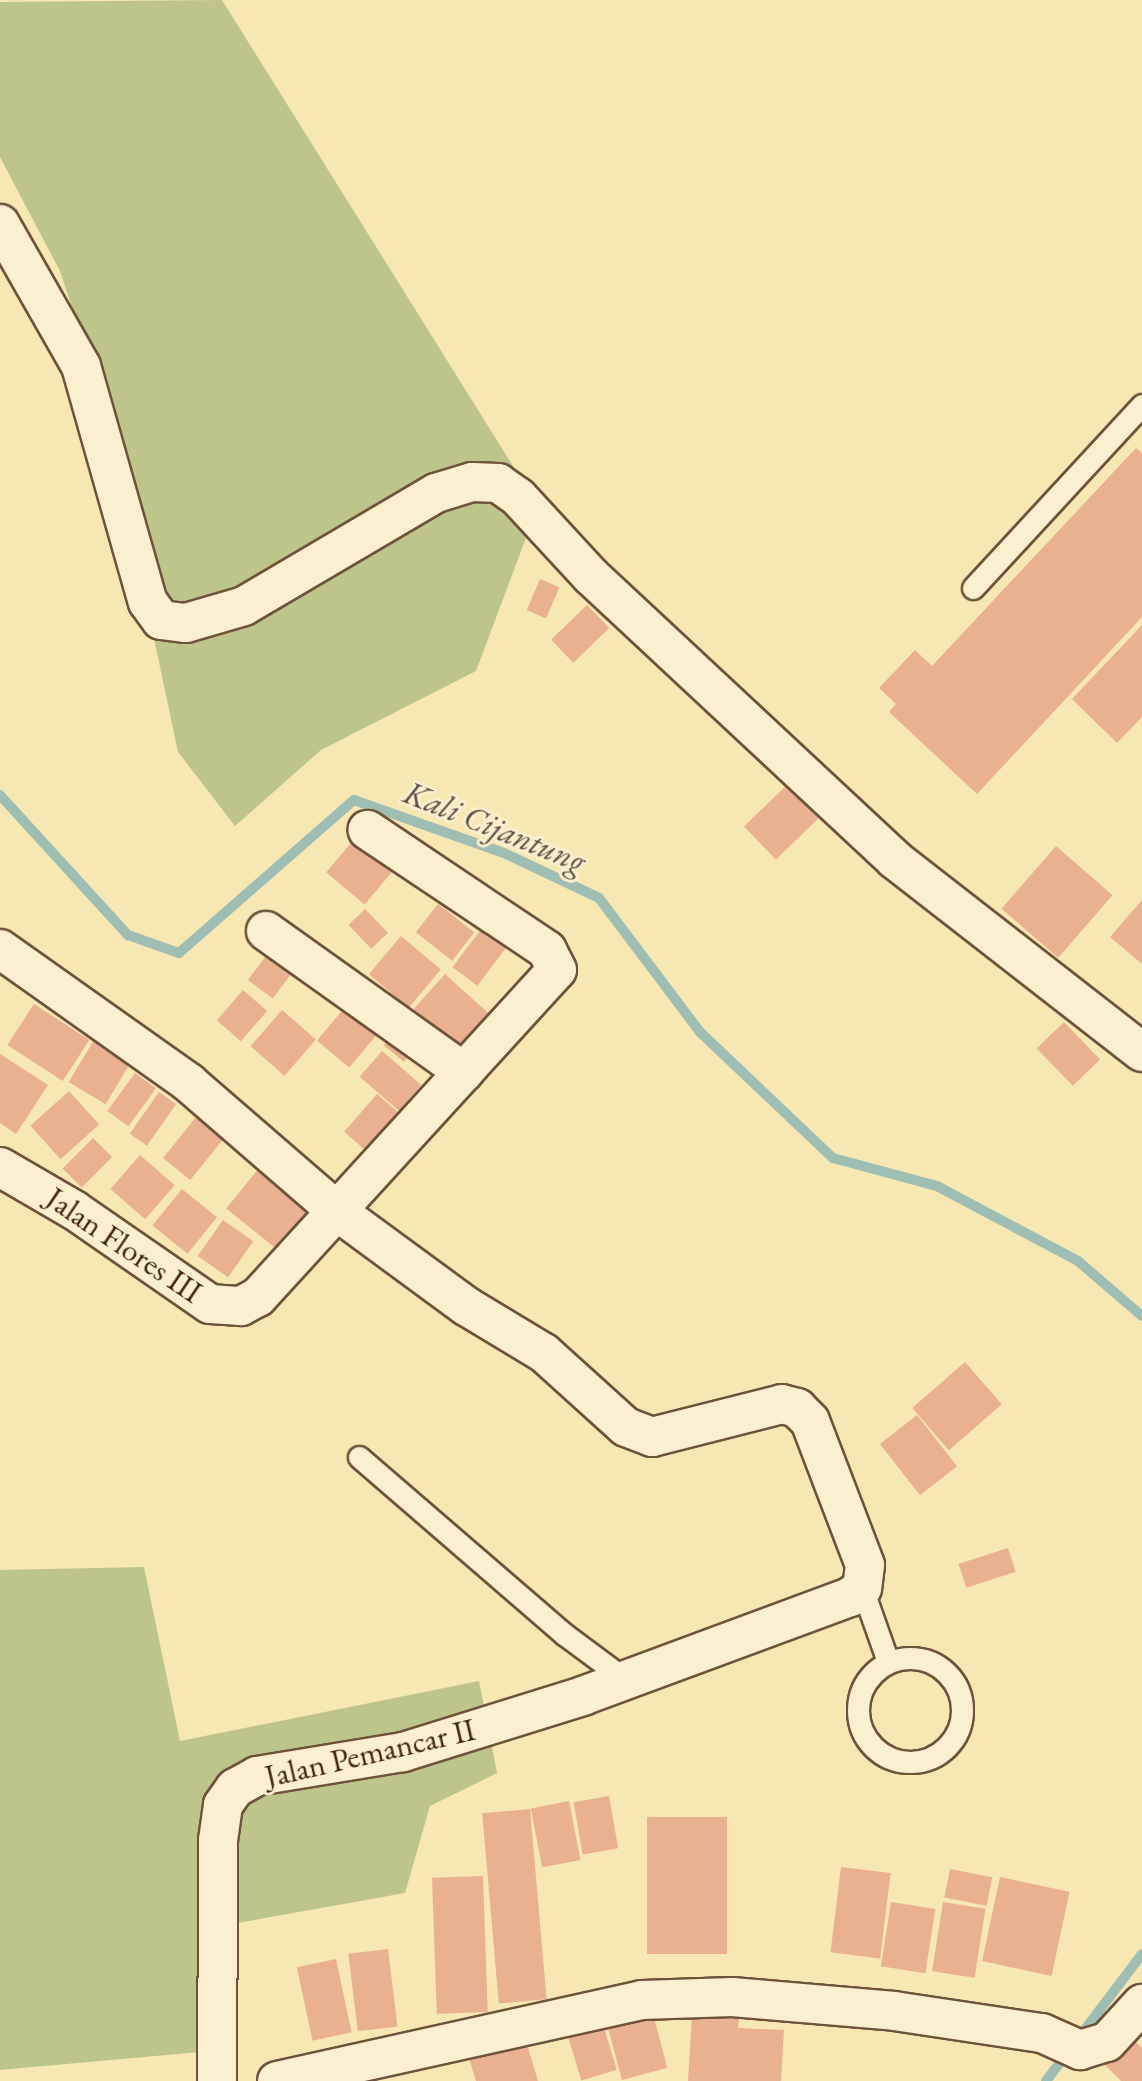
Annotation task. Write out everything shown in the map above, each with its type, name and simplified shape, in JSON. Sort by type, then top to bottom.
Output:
[{"type":"street","points":[[0,224],[81,366],[148,602],[161,620],[186,623],[244,606],[436,493],[472,482],[498,484],[518,497],[591,576],[894,859],[1142,1052]]},
{"type":"street","points":[[338,1212],[464,1072],[551,981],[557,970],[555,961],[547,950],[368,830]]},
{"type":"street","points":[[266,930],[464,1072]]},
{"type":"street","points":[[0,948],[189,1083],[338,1212],[466,1306],[544,1353],[626,1427],[652,1437],[782,1404],[797,1408],[810,1421],[865,1566],[862,1588]]},
{"type":"street","name":"Jalan Flores III","points":[[0,1167],[74,1210],[210,1304],[225,1308],[241,1306],[258,1297],[338,1212]]},
{"type":"street","name":"Jalan Pemancar II","points":[[217,2081],[218,1840],[223,1805],[235,1788],[257,1776],[403,1752],[626,1680],[838,1601],[862,1588]]},
{"type":"street","points":[[277,2081],[354,2075],[642,2000],[689,1996],[894,2011],[1042,2033],[1080,2050],[1107,2042],[1142,2004]]},
{"type":"lane","points":[[973,588],[1142,405]]},
{"type":"lane","points":[[359,1457],[564,1634],[626,1680]]},
{"type":"lane","points":[[862,1588],[888,1662]]},
{"type":"lane","points":[[918,1657],[945,1670],[961,1695],[962,1725],[945,1751],[918,1763],[888,1759],[865,1739],[857,1710],[865,1681],[888,1662],[918,1657]]},
{"type":"green space","points":[[222,0],[538,506],[476,671],[321,750],[235,826],[178,752],[105,407],[60,271],[0,157],[0,2]]},
{"type":"green space","points":[[144,1567],[180,1741],[479,1681],[497,1773],[430,1806],[405,1893],[199,1930],[211,2051],[0,2070],[0,1570]]},
{"type":"building","points":[[1136,448],[1142,453],[1142,617],[977,794],[889,712],[896,704],[879,688],[915,650],[932,666]]},
{"type":"building","points":[[540,579],[559,587],[546,619],[527,610]]},
{"type":"building","points":[[587,605],[609,628],[573,663],[551,640]]},
{"type":"building","points":[[1142,625],[1142,717],[1117,743],[1072,699]]},
{"type":"building","points":[[790,782],[822,815],[776,860],[744,826]]},
{"type":"building","points":[[361,831],[399,863],[365,905],[326,872]]},
{"type":"building","points":[[1056,846],[1113,895],[1058,958],[1002,909]]},
{"type":"building","points":[[1142,900],[1142,964],[1110,937]]},
{"type":"building","points":[[438,904],[474,932],[452,961],[416,932]]},
{"type":"building","points":[[365,909],[388,933],[371,949],[348,925]]},
{"type":"building","points":[[485,924],[510,943],[477,986],[453,967]]},
{"type":"building","points":[[401,936],[441,969],[409,1008],[369,974]]},
{"type":"building","points":[[278,940],[303,959],[273,999],[248,980]]},
{"type":"building","points":[[445,974],[490,1014],[458,1049],[414,1009]]},
{"type":"building","points":[[243,990],[267,1011],[241,1041],[217,1020]]},
{"type":"building","points":[[351,1000],[383,1027],[349,1068],[317,1041]]},
{"type":"building","points":[[34,1004],[89,1040],[63,1081],[7,1045]]},
{"type":"building","points":[[282,1010],[316,1040],[284,1076],[251,1046]]},
{"type":"building","points":[[1064,1022],[1100,1059],[1073,1086],[1037,1048]]},
{"type":"building","points":[[397,1029],[417,1045],[404,1062],[384,1045]]},
{"type":"building","points":[[94,1040],[131,1062],[106,1104],[69,1082]]},
{"type":"building","points":[[382,1051],[421,1085],[399,1111],[360,1077]]},
{"type":"building","points":[[0,1054],[48,1085],[16,1134],[0,1123]]},
{"type":"building","points":[[135,1073],[156,1088],[128,1126],[107,1111]]},
{"type":"building","points":[[69,1091],[99,1124],[60,1159],[30,1126]]},
{"type":"building","points":[[159,1092],[176,1104],[147,1146],[130,1134]]},
{"type":"building","points":[[377,1094],[400,1114],[367,1151],[344,1132]]},
{"type":"building","points":[[197,1116],[224,1138],[190,1180],[163,1158]]},
{"type":"building","points":[[93,1138],[112,1157],[82,1187],[63,1168]]},
{"type":"building","points":[[140,1155],[175,1185],[145,1219],[110,1189]]},
{"type":"building","points":[[259,1168],[311,1210],[278,1251],[226,1208]]},
{"type":"building","points":[[182,1189],[217,1217],[187,1254],[152,1226]]},
{"type":"building","points":[[223,1220],[253,1241],[228,1277],[198,1256]]},
{"type":"building","points":[[965,1362],[1002,1404],[949,1450],[912,1408]]},
{"type":"building","points":[[917,1415],[957,1466],[920,1495],[880,1444]]},
{"type":"building","points":[[1008,1548],[1016,1572],[966,1588],[959,1564]]},
{"type":"building","points":[[609,1796],[618,1848],[583,1854],[574,1802]]},
{"type":"building","points":[[569,1801],[580,1860],[542,1867],[531,1808]]},
{"type":"building","points":[[530,1809],[547,1999],[499,2003],[482,1813]]},
{"type":"building","points":[[647,1817],[727,1817],[727,1954],[647,1954]]},
{"type":"building","points":[[841,1867],[891,1873],[880,1958],[831,1952]]},
{"type":"building","points":[[950,1869],[992,1877],[987,1906],[944,1897]]},
{"type":"building","points":[[483,1876],[488,2012],[437,2014],[432,1878]]},
{"type":"building","points":[[1000,1877],[1069,1892],[1052,1976],[982,1961]]},
{"type":"building","points":[[891,1902],[935,1909],[925,1973],[881,1966]]},
{"type":"building","points":[[943,1902],[985,1909],[975,1978],[932,1971]]},
{"type":"building","points":[[388,1949],[398,2026],[358,2031],[348,1954]]},
{"type":"building","points":[[336,1959],[352,2032],[312,2041],[297,1967]]},
{"type":"building","points":[[650,2003],[667,2068],[622,2080],[605,2015]]},
{"type":"building","points":[[692,2016],[739,2018],[738,2028],[784,2030],[781,2081],[688,2081]]},
{"type":"building","points":[[601,2018],[617,2070],[581,2080],[566,2029]]},
{"type":"building","points":[[1126,2033],[1142,2048],[1142,2081],[1121,2081],[1100,2060]]},
{"type":"building","points":[[525,2038],[538,2081],[476,2081],[468,2055]]},
{"type":"waterway","name":"Kali Cijantung","points":[[0,795],[128,935],[179,953],[354,800],[504,853],[599,898],[700,1032],[833,1158],[937,1186],[1078,1261],[1142,1316]]},
{"type":"waterway","name":"Kali Cijantung","points":[[1046,2081],[1142,1954]]}]
